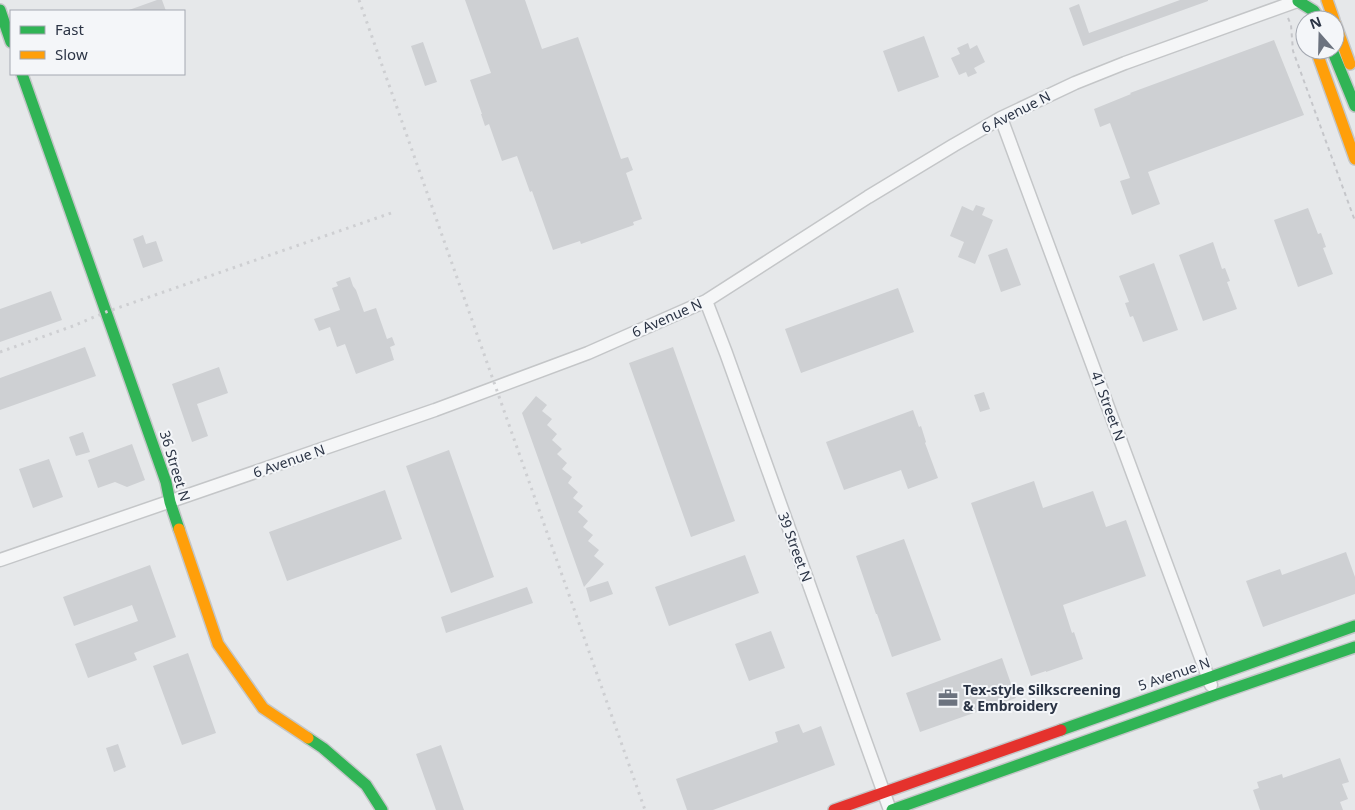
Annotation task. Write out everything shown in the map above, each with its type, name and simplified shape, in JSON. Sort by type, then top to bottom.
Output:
[{"type":"main road","points":[[1298,0],[1314,10]]},
{"type":"main road","points":[[0,10],[10,39]]},
{"type":"main road","points":[[1345,51],[1355,79]]},
{"type":"main road","points":[[1320,60],[1355,159]]},
{"type":"main road","points":[[1336,60],[1355,106]]},
{"type":"main road","name":"36 Street N","points":[[22,75],[166,482],[170,502],[218,644],[262,708],[323,748],[366,785],[382,810]]},
{"type":"main road","name":"5 Avenue N","points":[[834,810],[1355,626]]},
{"type":"main road","points":[[891,810],[1355,647]]},
{"type":"street","name":"6 Avenue N","points":[[0,560],[435,410],[588,353],[706,301],[868,197],[1000,118],[1075,83],[1125,63],[1298,0]]},
{"type":"street","name":"41 Street N","points":[[1000,118],[1215,695]]},
{"type":"street","name":"39 Street N","points":[[706,301],[891,810]]},
{"type":"path","points":[[1284,5],[1290,25],[1293,51],[1355,221]]},
{"type":"building","points":[[162,0],[166,10],[129,10]]},
{"type":"building","points":[[465,0],[525,0],[542,49],[578,37],[621,159],[628,157],[633,170],[626,173],[642,219],[633,222],[634,225],[581,244],[580,241],[553,250],[517,156],[502,161],[489,124],[485,126],[470,80],[491,73]]},
{"type":"building","points":[[1180,0],[1208,1],[1083,46],[1069,8],[1079,4],[1089,33]]},
{"type":"building","points":[[924,36],[939,77],[898,92],[883,51]]},
{"type":"building","points":[[1274,40],[1304,115],[1148,172],[1160,204],[1132,215],[1120,181],[1130,178],[1110,123],[1100,127],[1094,109],[1130,93]]},
{"type":"building","points":[[423,42],[437,82],[425,86],[411,46]]},
{"type":"building","points":[[968,43],[970,49],[977,45],[985,62],[974,68],[977,73],[968,77],[966,72],[959,75],[951,58],[960,54],[957,48]]},
{"type":"building","points":[[976,205],[985,208],[982,215],[993,220],[975,264],[958,257],[964,242],[950,236],[962,206],[973,211]]},
{"type":"building","points":[[1308,208],[1318,234],[1321,233],[1326,247],[1323,248],[1333,274],[1298,287],[1274,220]]},
{"type":"building","points":[[143,235],[146,244],[156,241],[163,261],[143,268],[133,239]]},
{"type":"building","points":[[1213,242],[1222,269],[1225,268],[1230,281],[1227,282],[1237,309],[1203,321],[1179,255]]},
{"type":"building","points":[[1007,248],[1021,285],[1001,292],[988,255]]},
{"type":"building","points":[[1154,263],[1178,330],[1143,342],[1133,316],[1130,317],[1125,303],[1129,302],[1119,276]]},
{"type":"building","points":[[350,277],[364,312],[376,308],[387,339],[392,337],[395,345],[390,347],[394,360],[356,374],[345,344],[337,347],[330,327],[319,331],[314,319],[340,310],[332,288],[338,286],[336,282]]},
{"type":"building","points":[[898,288],[914,332],[801,373],[785,329]]},
{"type":"building","points":[[51,291],[62,320],[0,342],[0,309]]},
{"type":"building","points":[[85,347],[96,376],[0,410],[0,378]]},
{"type":"building","points":[[673,347],[735,521],[691,537],[629,363]]},
{"type":"building","points":[[219,367],[228,393],[197,404],[208,436],[192,442],[172,384]]},
{"type":"building","points":[[984,392],[990,409],[980,412],[974,395]]},
{"type":"building","points":[[536,396],[547,405],[542,411],[552,419],[547,425],[557,434],[552,440],[562,449],[557,454],[567,463],[562,469],[572,477],[568,483],[578,492],[573,498],[583,506],[578,512],[588,521],[583,527],[593,535],[588,541],[599,550],[594,556],[604,564],[584,587],[522,413]]},
{"type":"building","points":[[913,410],[919,427],[921,426],[938,478],[908,489],[901,470],[844,490],[826,442]]},
{"type":"building","points":[[83,432],[90,452],[76,456],[69,437]]},
{"type":"building","points":[[132,444],[145,480],[127,487],[115,482],[98,488],[88,460]]},
{"type":"building","points":[[449,450],[494,577],[451,593],[406,466]]},
{"type":"building","points":[[49,459],[63,497],[33,508],[19,469]]},
{"type":"building","points":[[1034,481],[1043,508],[1093,491],[1106,527],[1126,520],[1146,576],[1063,605],[1083,659],[1031,676],[971,503]]},
{"type":"building","points":[[385,490],[402,539],[287,581],[269,532]]},
{"type":"building","points":[[904,539],[941,640],[892,657],[856,556]]},
{"type":"building","points":[[1346,552],[1355,577],[1355,594],[1263,627],[1246,581],[1280,569],[1282,575]]},
{"type":"building","points":[[745,555],[759,593],[669,626],[655,587]]},
{"type":"building","points":[[150,565],[176,637],[134,653],[137,660],[88,678],[75,644],[138,621],[132,605],[74,626],[63,597]]},
{"type":"building","points":[[608,581],[613,594],[590,602],[586,588]]},
{"type":"building","points":[[527,587],[533,603],[446,633],[441,617]]},
{"type":"building","points":[[771,631],[785,668],[749,681],[735,644]]},
{"type":"building","points":[[188,653],[216,733],[182,745],[153,666]]},
{"type":"building","points":[[1002,658],[1016,698],[920,732],[906,693]]},
{"type":"building","points":[[799,724],[803,733],[821,726],[835,765],[713,810],[687,810],[676,779],[778,742],[775,732]]},
{"type":"building","points":[[118,744],[126,767],[114,772],[106,748]]},
{"type":"building","points":[[441,745],[464,810],[436,810],[416,754]]},
{"type":"building","points":[[1340,758],[1349,782],[1342,784],[1348,799],[1340,802],[1343,810],[1260,810],[1253,790],[1259,788],[1257,782],[1282,774],[1283,778]]},
{"type":"railway","points":[[359,0],[645,810]]},
{"type":"railway","points":[[0,352],[106,312],[394,212]]},
{"type":"traffic: fast","points":[[1298,1],[1312,10]]},
{"type":"traffic: fast","points":[[0,10],[10,39]]},
{"type":"traffic: fast","points":[[1336,60],[1355,106]]},
{"type":"traffic: fast","points":[[22,75],[166,482],[179,529]]},
{"type":"traffic: fast","points":[[1061,730],[1355,626]]},
{"type":"traffic: fast","points":[[892,810],[1355,647]]},
{"type":"traffic: fast","points":[[308,738],[323,748],[366,785],[382,810]]},
{"type":"traffic: slow","points":[[1327,0],[1330,10]]},
{"type":"traffic: slow","points":[[1345,50],[1350,64]]},
{"type":"traffic: slow","points":[[1320,60],[1355,159]]},
{"type":"traffic: slow","points":[[179,529],[218,644],[263,708],[308,738]]},
{"type":"traffic: jam","points":[[834,810],[1061,730]]},
{"type":"place","name":"Tex-style Silkscreening & Embroidery","points":[[948,698]]}]
